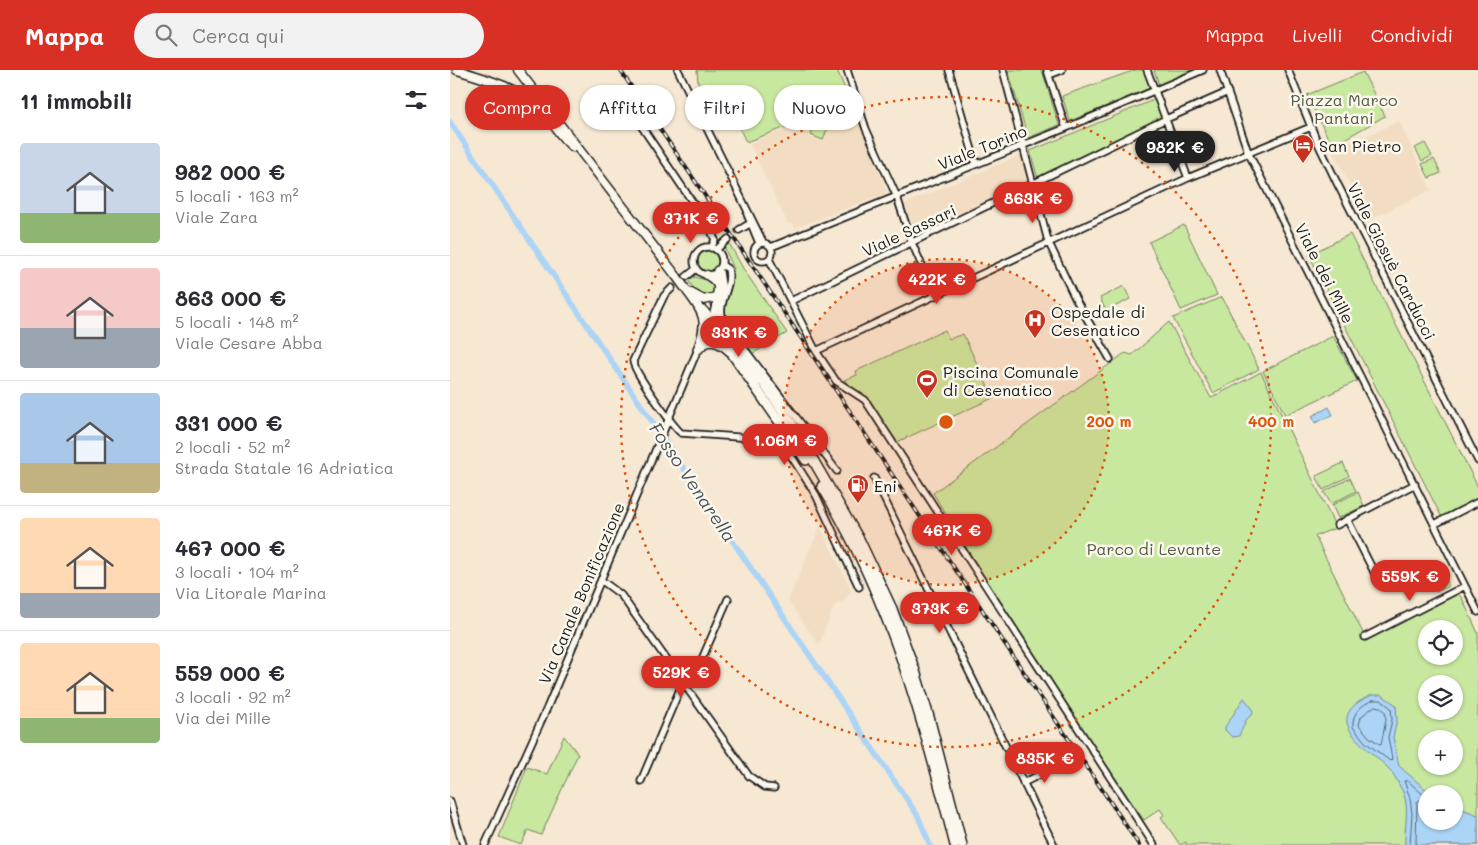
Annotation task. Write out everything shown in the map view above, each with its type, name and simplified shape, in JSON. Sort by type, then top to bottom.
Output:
[{"type":"highway","points":[[720,268],[721,290],[715,313],[734,352]]},
{"type":"highway","points":[[703,311],[734,352],[823,488],[854,544],[880,600],[908,670],[922,716],[955,845]]},
{"type":"highway","points":[[698,349],[703,343],[710,341],[723,344],[734,352],[762,382],[794,426],[860,541],[889,602],[915,671],[929,717],[962,845]]},
{"type":"main road","points":[[458,70],[526,97],[544,112],[564,139],[582,153]]},
{"type":"main road","points":[[518,70],[530,85]]},
{"type":"main road","points":[[525,70],[534,85]]},
{"type":"main road","points":[[564,130],[703,311],[704,329],[698,349]]},
{"type":"main road","points":[[686,289],[704,300],[716,297],[719,288],[718,283],[707,275]]},
{"type":"street","points":[[678,70],[761,243]]},
{"type":"street","points":[[847,70],[866,129],[897,197],[912,243],[935,295]]},
{"type":"street","points":[[949,70],[976,164]]},
{"type":"street","points":[[1003,70],[1048,241],[1076,298],[1110,359]]},
{"type":"street","points":[[1062,70],[1048,73],[1066,128]]},
{"type":"street","points":[[1147,70],[1188,178]]},
{"type":"street","name":"Viale Torino","points":[[771,247],[1066,128],[1203,70]]},
{"type":"street","name":"Viale dei Mille","points":[[1220,70],[1248,152],[1416,484],[1478,612]]},
{"type":"street","name":"Viale Giosuè Carducci","points":[[1288,70],[1311,127],[1337,183],[1478,461]]},
{"type":"street","name":"Viale Sassari","points":[[791,301],[1166,119],[1228,92]]},
{"type":"street","points":[[816,350],[978,276],[1048,241],[1188,178],[1311,127]]},
{"type":"street","points":[[644,130],[710,228],[715,240],[713,249]]},
{"type":"street","points":[[740,196],[761,243],[771,247],[773,252],[769,259],[761,261],[755,256],[754,250],[761,243]]},
{"type":"street","points":[[739,230],[751,223]]},
{"type":"street","points":[[713,249],[728,239]]},
{"type":"street","points":[[720,268],[721,256],[713,249],[703,248],[696,253],[694,261],[696,269],[707,275],[720,268],[728,269],[730,276],[720,311],[724,322],[837,471]]},
{"type":"street","points":[[769,259],[816,350],[836,381],[865,400],[1033,663],[1154,845]]},
{"type":"street","points":[[686,277],[696,269]]},
{"type":"street","points":[[672,288],[664,296],[633,361],[638,374],[669,421],[686,435],[781,440],[816,495],[859,587]]},
{"type":"street","name":"Via Canale Bonificazione","points":[[485,845],[601,580],[698,349]]},
{"type":"street","points":[[874,478],[1054,845]]},
{"type":"street","points":[[1337,525],[1416,484]]},
{"type":"street","points":[[1435,524],[1478,502]]},
{"type":"street","points":[[1347,519],[1375,574]]},
{"type":"street","points":[[601,580],[621,595],[749,776],[765,787],[774,788]]},
{"type":"street","points":[[1365,637],[1465,586]]},
{"type":"street","points":[[684,684],[692,682],[728,599]]},
{"type":"street","points":[[640,781],[684,684]]},
{"type":"street","points":[[1023,783],[1057,766]]},
{"type":"street","points":[[450,801],[463,845]]},
{"type":"shaded area","points":[[1399,121],[1431,190],[1369,220],[1333,152]]},
{"type":"shaded area","points":[[783,130],[864,130],[887,193],[795,228],[793,223],[788,224],[749,143]]},
{"type":"shaded area","points":[[1021,155],[1030,182],[917,236],[904,204]]},
{"type":"shaded area","points":[[820,526],[851,590],[845,600],[834,606],[819,645],[788,601]]},
{"type":"green space","points":[[697,70],[837,70],[843,85],[774,85],[774,130],[778,130],[746,142],[740,130],[764,130],[764,85],[699,85]]},
{"type":"green space","points":[[1008,70],[1042,70],[1059,125],[1028,138]]},
{"type":"green space","points":[[1135,70],[1144,70],[1150,88],[1070,121],[1062,96]]},
{"type":"green space","points":[[1154,70],[1193,70],[1159,85]]},
{"type":"green space","name":"Piazza Marco Pantani","points":[[1363,72],[1385,116],[1332,146],[1307,95]]},
{"type":"green space","points":[[1156,99],[1163,118],[1038,179],[1030,151]]},
{"type":"green space","points":[[813,130],[827,130],[823,140],[811,135]]},
{"type":"green space","points":[[1425,143],[1432,156],[1422,161],[1415,148]]},
{"type":"green space","points":[[1434,159],[1441,173],[1429,178],[1422,164]]},
{"type":"green space","points":[[1184,225],[1217,295],[1181,310],[1149,242]]},
{"type":"green space","points":[[1350,234],[1478,487],[1478,498],[1442,518],[1309,255]]},
{"type":"green space","points":[[729,243],[744,270],[787,333],[752,354],[733,331],[726,318],[725,305],[731,283],[732,270],[734,269],[724,247]]},
{"type":"green space","points":[[709,249],[717,253],[721,261],[717,269],[709,273],[701,269],[697,261],[701,253]]},
{"type":"green space","points":[[694,277],[715,282],[716,293],[706,298],[697,293],[688,280]]},
{"type":"green space","points":[[1124,286],[1130,299],[1106,311],[1100,298]]},
{"type":"green space","points":[[1222,297],[1259,369],[1213,393],[1173,318]]},
{"type":"green space","name":"Parco di Levante","points":[[1169,322],[1211,398],[1261,372],[1336,528],[1315,536],[1366,639],[1458,594],[1462,598],[1478,633],[1478,845],[1186,845],[1186,842],[1180,845],[1161,817],[1164,815],[1160,809],[1144,820],[1036,658],[933,493],[1125,353],[1132,355]]},
{"type":"green space","points":[[945,330],[949,339],[963,334],[993,398],[897,442],[869,401],[844,380],[857,375],[856,371]]},
{"type":"green space","points":[[1333,336],[1357,381],[1285,415],[1263,371]]},
{"type":"green space","points":[[1343,463],[1349,476],[1323,490],[1316,476]]},
{"type":"green space","points":[[1350,478],[1356,491],[1331,504],[1324,492]]},
{"type":"green space","points":[[1358,492],[1364,506],[1338,518],[1332,505]]},
{"type":"green space","points":[[1437,560],[1449,586],[1436,592],[1423,567]]},
{"type":"green space","points":[[564,736],[578,754],[541,835],[528,830],[521,845],[499,837],[527,767],[547,774]]},
{"type":"water","points":[[1329,407],[1333,415],[1315,423],[1312,416]]},
{"type":"water","points":[[1372,695],[1382,695],[1396,705],[1397,720],[1393,737],[1399,766],[1421,785],[1418,785],[1418,830],[1463,830],[1463,809],[1478,815],[1478,845],[1405,845],[1406,805],[1403,792],[1391,771],[1352,733],[1347,723],[1348,714],[1356,704]]},
{"type":"water","points":[[1244,698],[1252,708],[1253,713],[1246,720],[1239,736],[1232,737],[1225,730],[1225,727]]},
{"type":"waterway","name":"Fosso Venarella","points":[[450,122],[918,816],[930,845]]},
{"type":"tunnel","points":[[728,239],[739,230]]},
{"type":"railway","points":[[620,70],[1139,845]]},
{"type":"place","name":"San Pietro","points":[[1303,164]]},
{"type":"place","name":"Ospedale di Cesenatico","points":[[1035,339]]},
{"type":"place","name":"Piscina Comunale di Cesenatico","points":[[927,399]]},
{"type":"place","name":"Eni","points":[[858,504]]}]
